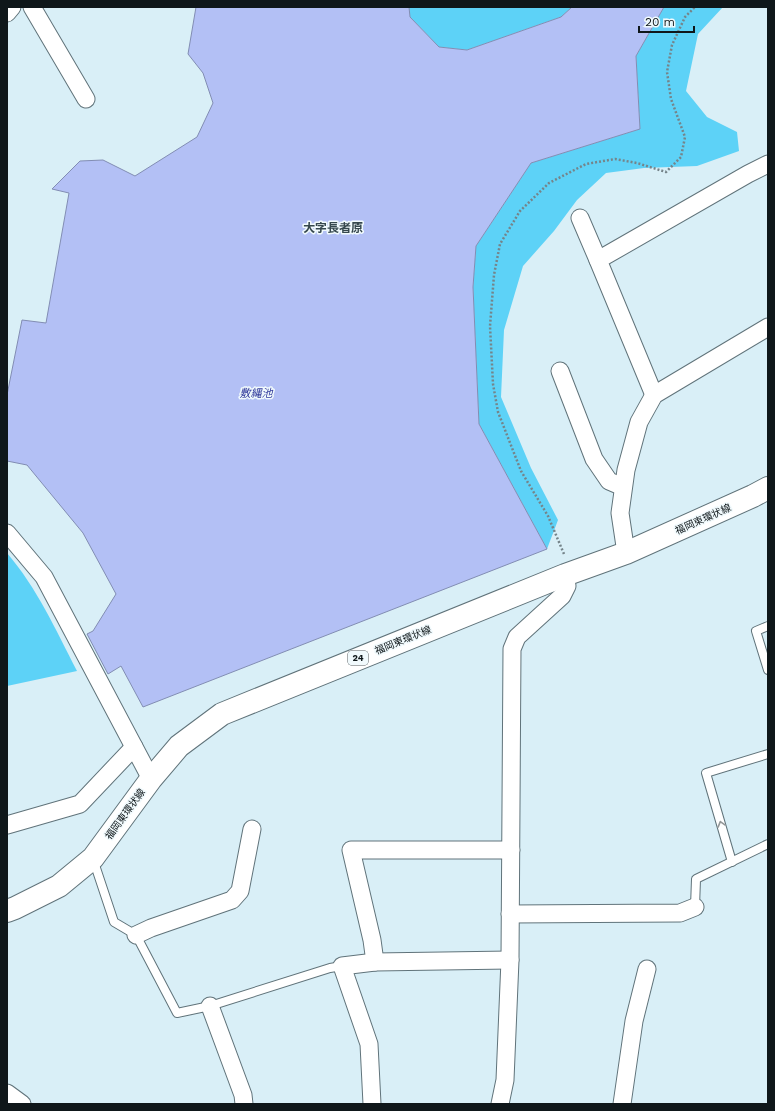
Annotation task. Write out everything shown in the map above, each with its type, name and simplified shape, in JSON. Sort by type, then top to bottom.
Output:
[{"type":"main road","name":"福岡東環状線","points":[[7,910],[15,908],[60,886],[93,858],[151,779],[179,746],[222,714],[568,574],[626,553],[768,488]]},
{"type":"street","points":[[7,13],[12,7]]},
{"type":"street","points":[[32,7],[86,99]]},
{"type":"street","points":[[598,260],[768,164]]},
{"type":"street","points":[[580,218],[654,395]]},
{"type":"street","points":[[626,553],[620,513],[626,470],[639,422],[654,395],[768,327]]},
{"type":"street","points":[[560,371],[594,459],[608,480],[623,487]]},
{"type":"street","points":[[7,533],[44,577],[151,779]]},
{"type":"street","points":[[500,1104],[505,1080],[510,960],[512,649],[517,637],[562,596],[566,586],[568,574]]},
{"type":"street","points":[[7,825],[80,804],[134,747]]},
{"type":"street","points":[[136,936],[152,928],[232,900],[240,891],[252,829]]},
{"type":"street","points":[[375,962],[372,940],[351,850],[511,850]]},
{"type":"street","points":[[510,914],[680,913],[695,907]]},
{"type":"street","points":[[372,1104],[369,1044],[342,966],[375,962],[510,960]]},
{"type":"street","points":[[622,1104],[634,1021],[647,969]]},
{"type":"street","points":[[210,1006],[243,1095],[244,1104]]},
{"type":"street","points":[[7,1093],[22,1104]]},
{"type":"lane","points":[[768,626],[756,631],[768,670]]},
{"type":"lane","points":[[732,862],[706,773],[768,754]]},
{"type":"lane","points":[[695,907],[696,879],[768,844]]},
{"type":"lane","points":[[93,858],[114,922],[136,936],[177,1013],[210,1006],[330,968],[342,966]]},
{"type":"path","points":[[568,574],[548,516],[522,471],[498,412],[493,384],[490,326],[494,275],[500,244],[520,211],[543,189],[549,184],[586,164],[615,159],[637,163],[666,172],[681,157],[685,137],[671,99],[667,72],[672,45],[685,17],[695,7]]},
{"type":"shaded area","points":[[409,7],[572,7],[561,17],[467,50],[439,47],[410,17]]},
{"type":"shaded area","points":[[664,7],[723,7],[698,34],[686,91],[707,117],[737,132],[739,151],[697,166],[644,168],[606,173],[577,200],[554,231],[523,266],[504,330],[501,397],[531,468],[558,520],[547,549],[479,424],[473,287],[476,246],[531,163],[640,129],[636,56]]},
{"type":"shaded area","points":[[7,553],[28,580],[37,595],[77,671],[7,686]]},
{"type":"water","name":"敷縄池","points":[[196,7],[409,7],[410,17],[439,47],[467,50],[561,17],[572,7],[664,7],[636,56],[640,129],[531,163],[476,246],[473,287],[479,424],[547,549],[143,707],[121,666],[108,674],[87,634],[93,631],[116,594],[83,533],[27,465],[7,461],[7,395],[22,320],[46,323],[69,193],[52,189],[80,161],[103,160],[135,176],[197,137],[213,103],[203,73],[188,54]]},
{"type":"district","name":"大字長者原","points":[[333,228]]}]
